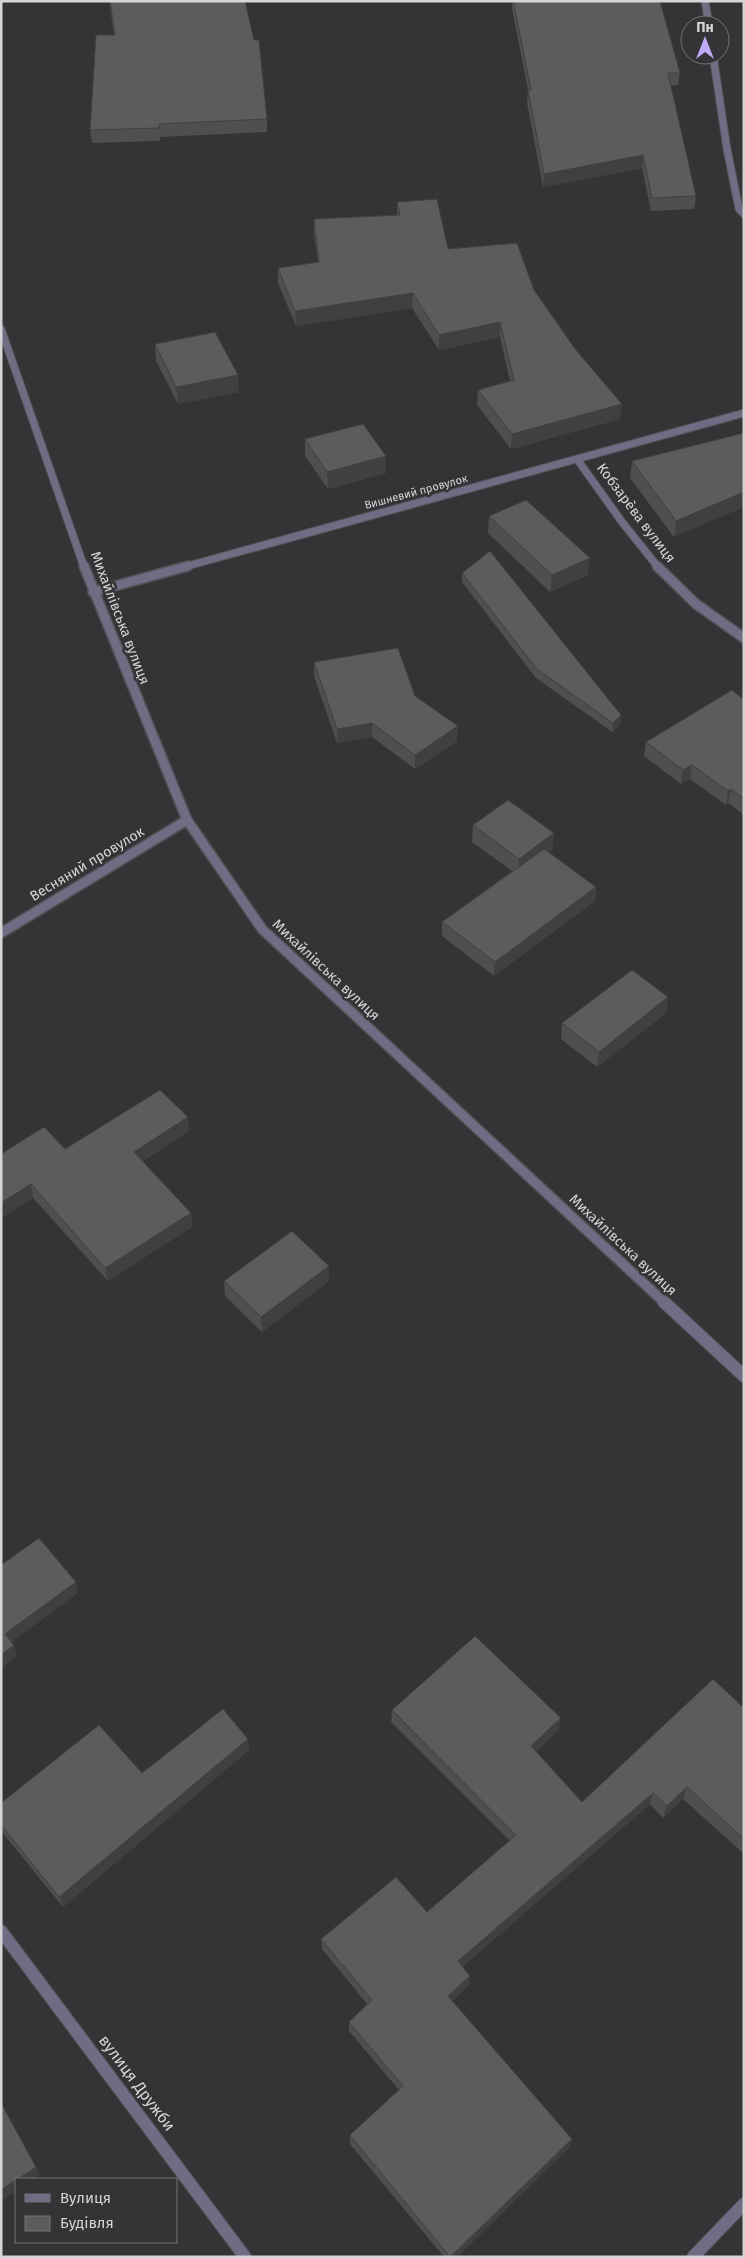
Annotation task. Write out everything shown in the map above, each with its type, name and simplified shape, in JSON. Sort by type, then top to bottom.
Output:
[{"type":"street","points":[[706,1],[708,15]]},
{"type":"street","points":[[714,65],[727,150],[739,209],[744,214]]},
{"type":"street","name":"Михайлівська вулиця","points":[[1,329],[93,592],[187,820],[262,929],[744,1376]]},
{"type":"street","name":"Вишневий провулок","points":[[93,592],[744,413]]},
{"type":"street","name":"Кобзарèва вулиця","points":[[578,459],[636,540],[672,582],[719,622],[744,638]]},
{"type":"street","name":"Весняний провулок","points":[[1,933],[187,820]]},
{"type":"street","name":"вулиця Дружби","points":[[1,1931],[245,2257]]},
{"type":"street","points":[[693,2257],[744,2204]]},
{"type":"building","points":[[110,1],[245,1],[254,40],[259,40],[267,119],[159,124],[159,128],[90,130],[96,35],[115,35]]},
{"type":"building","points":[[513,1],[660,1],[680,73],[668,73],[696,196],[652,198],[643,155],[544,174],[528,90],[531,90]]},
{"type":"building","points":[[437,199],[448,249],[517,243],[534,290],[576,350],[622,404],[512,434],[478,390],[514,380],[500,322],[439,335],[413,293],[295,311],[278,268],[319,262],[314,219],[400,215],[397,202]]},
{"type":"building","points":[[215,332],[238,375],[176,387],[155,344]]},
{"type":"building","points":[[363,424],[386,456],[327,472],[305,439]]},
{"type":"building","points":[[744,433],[744,492],[676,521],[632,461]]},
{"type":"building","points":[[526,500],[590,558],[552,575],[489,516]]},
{"type":"building","points":[[490,551],[621,715],[613,723],[537,669],[462,573]]},
{"type":"building","points":[[398,648],[415,696],[458,726],[415,755],[372,723],[337,729],[314,662]]},
{"type":"building","points":[[732,690],[744,700],[744,799],[731,789],[728,791],[692,765],[683,770],[646,742]]},
{"type":"building","points":[[508,800],[554,833],[519,859],[473,825]]},
{"type":"building","points":[[544,849],[596,887],[495,962],[442,922]]},
{"type":"building","points":[[632,970],[668,997],[599,1052],[562,1023]]},
{"type":"building","points":[[160,1090],[188,1117],[134,1152],[191,1213],[105,1268],[31,1184],[1,1203],[1,1154],[44,1127],[65,1149]]},
{"type":"building","points":[[292,1231],[329,1266],[261,1317],[224,1281]]},
{"type":"building","points":[[39,1538],[76,1582],[5,1634],[14,1645],[1,1655],[1,1565]]},
{"type":"building","points":[[475,1636],[561,1718],[531,1746],[582,1802],[713,1679],[744,1708],[744,1839],[687,1787],[667,1806],[653,1793],[458,1961],[470,1976],[448,1996],[572,2139],[450,2257],[350,2135],[403,2086],[349,2022],[372,2000],[321,1939],[396,1877],[427,1912],[516,1835],[392,1710]]},
{"type":"building","points":[[223,1709],[248,1739],[59,1897],[1,1825],[1,1803],[99,1725],[142,1773]]},
{"type":"building","points":[[1,2103],[36,2167],[20,2178],[15,2178],[15,2181],[1,2190]]}]
